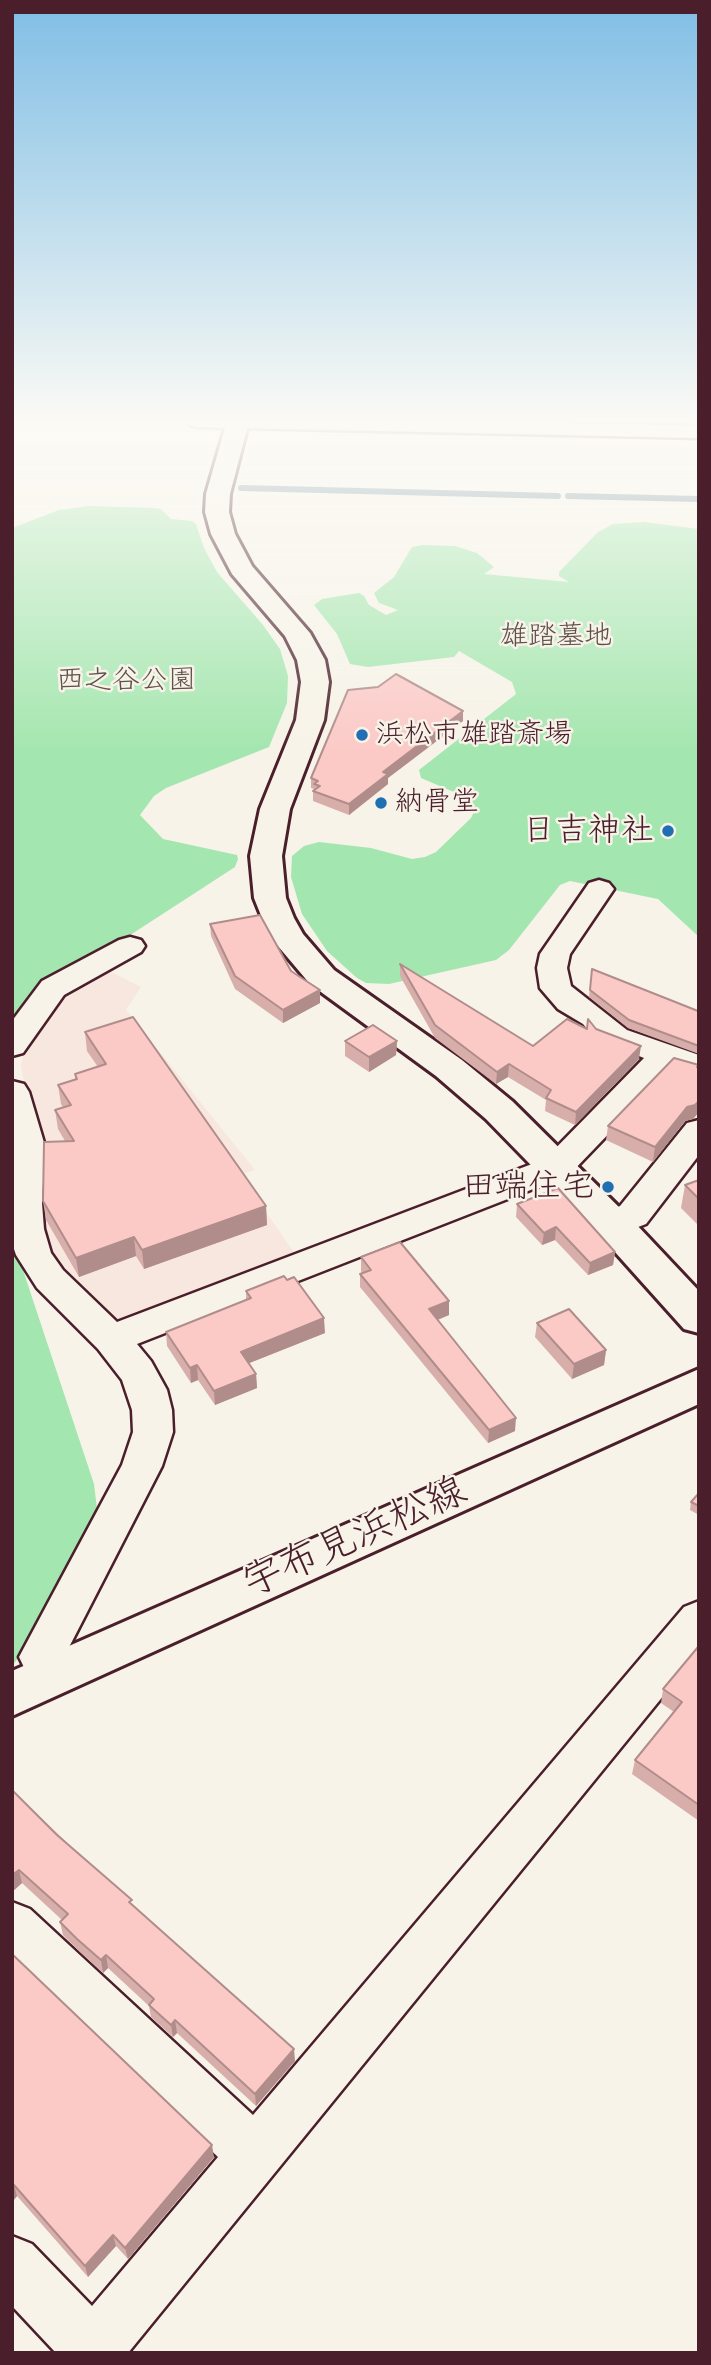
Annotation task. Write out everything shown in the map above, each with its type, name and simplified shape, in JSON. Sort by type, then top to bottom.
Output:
[{"type":"street","points":[[222,531],[241,569],[297,633],[308,653],[314,674],[314,704],[275,808],[266,856],[270,898],[289,938],[322,977],[475,1088],[557,1167],[699,1318]]},
{"type":"street","points":[[599,890],[555,954],[552,968],[556,988],[569,1002],[594,1017],[607,1032],[699,1067]]},
{"type":"street","points":[[12,1046],[53,988],[130,946]]},
{"type":"street","points":[[111,1339],[557,1167],[667,1054]]},
{"type":"street","points":[[12,1092],[28,1146],[24,1203],[26,1229],[34,1255],[50,1279],[111,1339],[137,1371],[147,1390],[152,1410],[153,1432],[142,1466],[41,1657],[31,1685]]},
{"type":"street","points":[[612,1224],[633,1215],[699,1131]]},
{"type":"street","name":"宇布見浜松線","points":[[31,1685],[699,1385]]},
{"type":"street","points":[[12,2264],[93,2352],[699,1619]]},
{"type":"street","points":[[12,1926],[255,2154]]},
{"type":"shaded area","points":[[105,969],[141,987],[126,1010],[255,1170],[240,1175],[298,1258],[119,1326],[64,1272],[49,1250],[41,1226],[41,1134],[21,1066],[24,1051],[64,993]]},
{"type":"green space","name":"西之谷公園","points":[[12,531],[198,531],[217,572],[280,649],[288,676],[287,703],[269,747],[166,788],[154,796],[140,815],[163,839],[237,855],[235,867],[121,941],[12,1023]]},
{"type":"green space","name":"雄踏墓地","points":[[699,531],[699,937],[658,899],[570,881],[560,885],[509,950],[496,960],[389,984],[366,983],[327,951],[302,914],[291,877],[292,856],[304,846],[319,842],[371,848],[412,859],[436,852],[471,818],[475,810],[472,802],[461,795],[421,778],[419,770],[516,694],[512,682],[459,651],[454,657],[368,667],[350,664],[337,634],[314,605],[322,599],[359,593],[369,605],[386,615],[398,610],[379,603],[374,593],[394,577],[412,547],[422,545],[455,546],[477,553],[494,567],[484,574],[569,582],[559,576],[559,572],[598,532]]},
{"type":"green space","points":[[12,1237],[94,1484],[97,1509],[88,1535],[26,1648],[12,1666]]},
{"type":"building","points":[[396,674],[463,711],[383,772],[388,774],[349,804],[313,791],[320,786],[314,784],[318,781],[311,778],[348,690],[378,687]]},
{"type":"building","points":[[260,915],[291,971],[320,990],[283,1010],[235,976],[210,924]]},
{"type":"building","points":[[400,964],[533,1046],[567,1019],[587,1029],[588,1019],[596,1029],[641,1046],[576,1112],[546,1098],[551,1090],[509,1064],[497,1072],[435,1025]]},
{"type":"building","points":[[592,969],[699,1010],[699,1046],[629,1020],[590,990]]},
{"type":"building","points":[[133,1017],[266,1206],[142,1250],[134,1237],[76,1258],[43,1201],[44,1142],[74,1141],[55,1110],[71,1105],[58,1085],[77,1079],[75,1074],[106,1064],[85,1032]]},
{"type":"building","points":[[373,1025],[397,1041],[369,1057],[345,1041]]},
{"type":"building","points":[[674,1058],[699,1065],[699,1101],[687,1107],[655,1147],[608,1126]]},
{"type":"building","points":[[699,1180],[699,1199],[685,1185]]},
{"type":"building","points":[[558,1188],[615,1252],[590,1263],[556,1227],[544,1233],[517,1204]]},
{"type":"building","points":[[400,1242],[449,1301],[429,1309],[516,1418],[489,1430],[360,1274],[371,1270],[361,1257]]},
{"type":"building","points":[[284,1276],[287,1280],[294,1277],[324,1318],[241,1352],[256,1374],[214,1391],[197,1365],[190,1368],[166,1332],[251,1298],[246,1291]]},
{"type":"building","points":[[569,1309],[606,1350],[574,1364],[537,1323]]},
{"type":"building","points":[[699,1493],[699,1506],[691,1502]]},
{"type":"building","points":[[698,1647],[699,1805],[635,1760],[682,1702],[663,1689]]},
{"type":"building","points":[[12,1790],[57,1835],[132,1900],[129,1902],[294,2049],[255,2094],[175,2020],[171,2025],[149,2005],[154,1999],[106,1955],[101,1960],[77,1939],[60,1922],[68,1914],[19,1870],[12,1875]]},
{"type":"building","points":[[12,1954],[212,2145],[125,2248],[113,2235],[85,2266],[14,2185],[12,2186]]},
{"type":"place","name":"浜松市雄踏斎場","points":[[362,735]]},
{"type":"place","name":"納骨堂","points":[[381,803]]},
{"type":"place","name":"日吉神社","points":[[668,831]]},
{"type":"place","name":"田端住宅","points":[[608,1187]]}]
